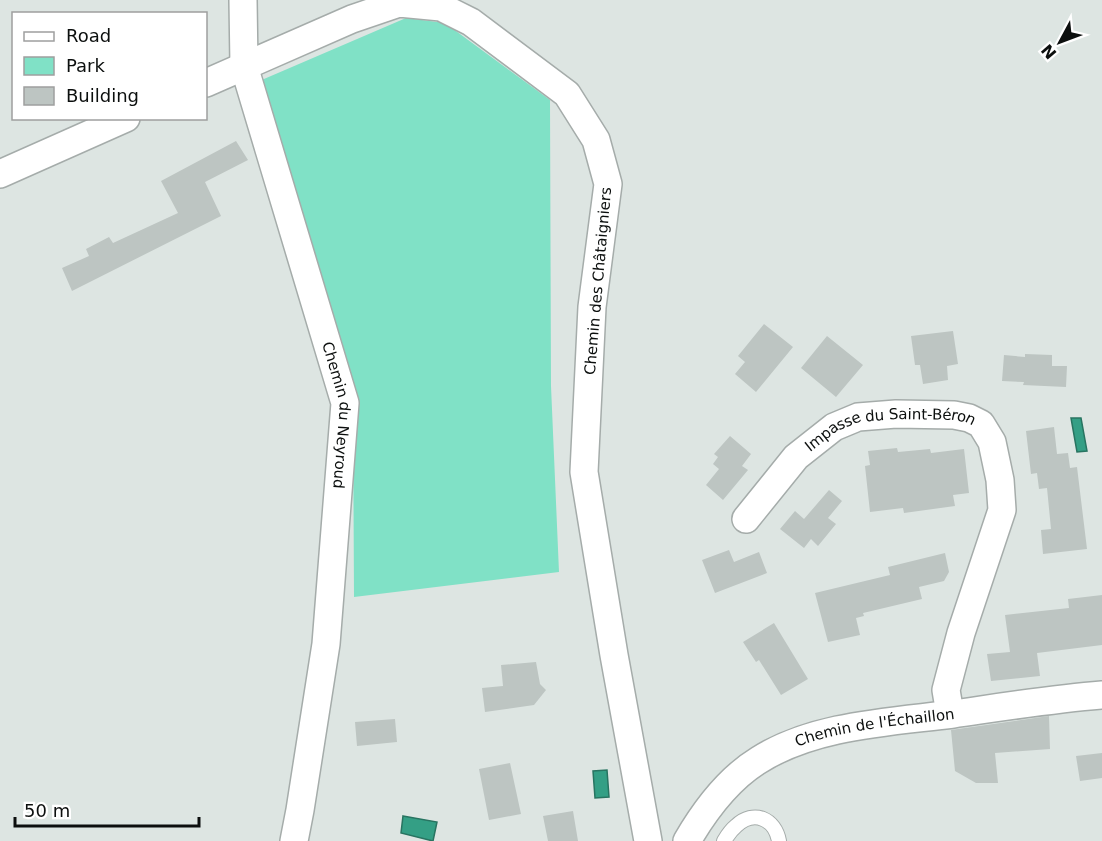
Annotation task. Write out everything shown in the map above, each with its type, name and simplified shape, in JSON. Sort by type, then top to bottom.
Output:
[{"type":"street","name":"Chemin du Neyroud","points":[[243,0],[244,66],[345,403],[326,644],[294,841]]},
{"type":"street","name":"Chemin des Châtaigniers","points":[[207,83],[352,19],[399,3],[441,7],[471,22],[567,94],[596,140],[608,184],[592,307],[584,472],[648,841]]},
{"type":"street","points":[[0,174],[122,120]]},
{"type":"street","name":"Impasse du Saint-Béron","points":[[746,519],[796,457],[834,427],[858,417],[896,414],[954,415],[969,417],[981,424],[992,442],[1000,480],[1002,510],[961,633],[946,690],[950,714]]},
{"type":"street","name":"Chemin de l'Échaillon","points":[[687,841],[729,784],[759,760],[779,748],[808,737],[899,719],[1102,695]]},
{"type":"lane","points":[[724,841],[736,825],[755,817],[773,825],[779,841]]},
{"type":"green space","points":[[406,18],[445,23],[550,100],[551,386],[559,572],[354,597],[353,402],[257,82]]},
{"type":"shaded area","points":[[1071,418],[1081,418],[1087,451],[1077,452]]},
{"type":"shaded area","points":[[607,770],[609,797],[595,798],[593,771]]},
{"type":"shaded area","points":[[403,816],[437,822],[433,841],[401,833]]},
{"type":"building","points":[[236,141],[248,160],[205,182],[221,216],[72,291],[62,268],[89,256],[86,249],[109,237],[113,243],[178,213],[161,181]]},
{"type":"building","points":[[764,324],[793,347],[756,392],[735,374],[745,362],[738,356]]},
{"type":"building","points":[[953,331],[958,364],[947,366],[948,380],[923,384],[920,365],[915,365],[911,336]]},
{"type":"building","points":[[827,336],[863,365],[836,397],[801,368]]},
{"type":"building","points":[[1025,354],[1052,355],[1052,366],[1067,366],[1066,387],[1023,385],[1024,382],[1002,381],[1004,355],[1025,357]]},
{"type":"building","points":[[1054,427],[1057,454],[1068,453],[1070,468],[1077,467],[1087,549],[1043,554],[1041,530],[1051,529],[1047,488],[1039,489],[1037,473],[1031,474],[1026,431]]},
{"type":"building","points":[[730,436],[751,454],[742,466],[748,470],[723,500],[706,485],[719,469],[713,464],[718,457],[714,454]]},
{"type":"building","points":[[897,448],[898,452],[930,449],[931,453],[964,449],[969,493],[953,495],[955,506],[904,513],[903,508],[870,512],[865,466],[870,465],[868,451]]},
{"type":"building","points":[[829,490],[842,501],[828,518],[836,524],[818,546],[811,539],[804,548],[780,529],[795,511],[804,519]]},
{"type":"building","points":[[729,550],[734,562],[759,552],[767,573],[715,593],[702,560]]},
{"type":"building","points":[[945,553],[949,572],[944,581],[919,587],[922,599],[863,613],[864,616],[856,618],[860,635],[828,642],[815,593],[890,575],[888,567]]},
{"type":"building","points":[[1102,595],[1102,645],[1037,653],[1040,676],[991,681],[987,654],[1010,652],[1005,615],[1069,608],[1068,599]]},
{"type":"building","points":[[774,623],[808,679],[781,695],[759,660],[756,662],[743,642]]},
{"type":"building","points":[[536,662],[540,684],[546,690],[534,705],[485,712],[482,688],[503,686],[501,665]]},
{"type":"building","points":[[1049,716],[1050,749],[995,753],[998,783],[976,783],[955,771],[951,730]]},
{"type":"building","points":[[395,719],[397,742],[357,746],[355,722]]},
{"type":"building","points":[[1102,753],[1102,778],[1080,781],[1076,756]]},
{"type":"building","points":[[510,763],[521,814],[489,820],[479,769]]},
{"type":"building","points":[[573,811],[578,841],[548,841],[543,816]]}]
